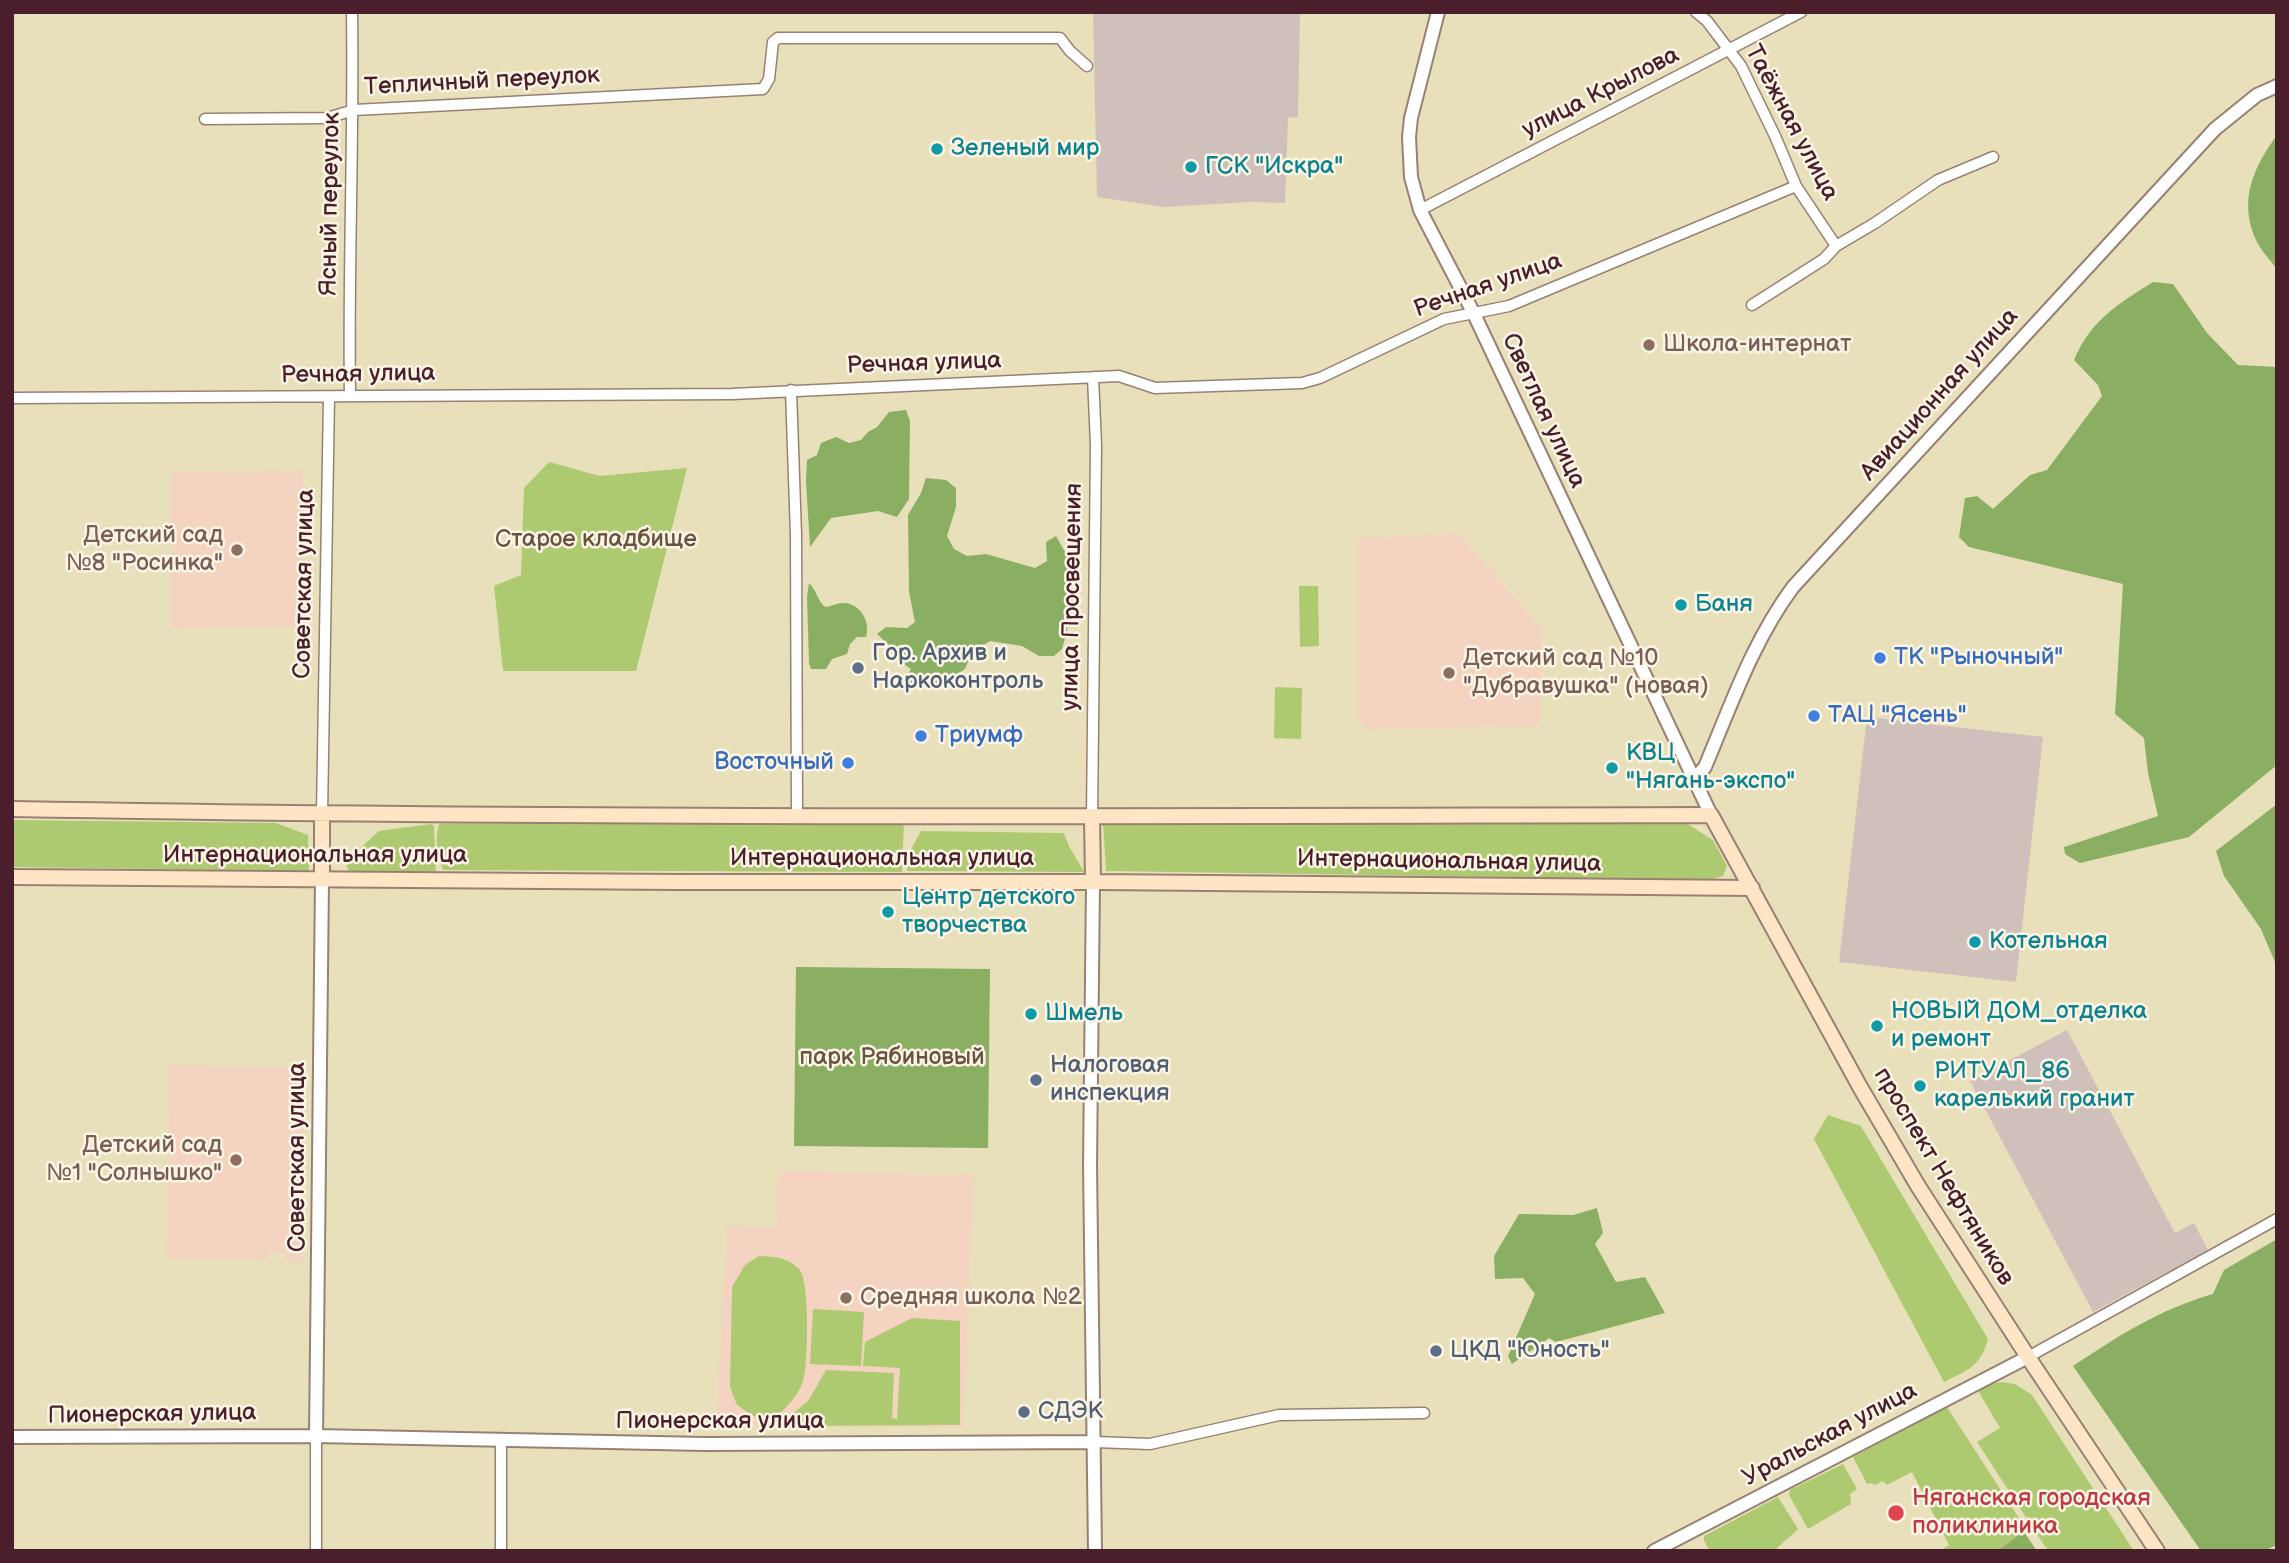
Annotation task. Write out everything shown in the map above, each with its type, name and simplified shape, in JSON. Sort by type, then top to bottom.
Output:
[{"type":"main road","name":"Интернациональная улица","points":[[12,809],[322,814],[1092,818],[1711,815]]},
{"type":"main road","points":[[322,814],[322,879]]},
{"type":"main road","name":"проспект Нефтяников","points":[[1711,815],[1878,1118],[1958,1249],[2157,1551]]},
{"type":"main road","points":[[1092,818],[1093,882]]},
{"type":"main road","name":"Интернациональная улица","points":[[12,877],[1752,888]]},
{"type":"street","name":"Ясный переулок","points":[[350,396],[349,311],[354,110],[352,12]]},
{"type":"street","name":"Светлая улица","points":[[1438,12],[1411,118],[1409,137],[1411,177],[1420,210],[1474,314],[1711,815]]},
{"type":"street","name":"Таёжная улица","points":[[1696,12],[1708,17],[1741,66],[1796,186],[1836,246]]},
{"type":"street","name":"улица Крылова","points":[[1420,210],[1801,12]]},
{"type":"street","name":"Тепличный переулок","points":[[205,119],[327,118],[354,110],[763,89],[769,79],[773,42],[778,38],[1060,38],[1087,66]]},
{"type":"street","name":"Авиационная улица","points":[[1694,779],[1706,767],[1768,625],[1782,602],[1813,564],[2215,129],[2258,95],[2277,86]]},
{"type":"street","points":[[1752,304],[1824,259],[1836,246],[1938,180],[1993,157]]},
{"type":"street","name":"Речная улица","points":[[12,398],[732,394],[1119,376],[1154,388],[1302,383],[1320,378],[1444,319],[1509,306],[1796,186]]},
{"type":"street","name":"улица Просвещения","points":[[1092,818],[1096,458],[1093,377]]},
{"type":"street","points":[[791,390],[796,544],[797,816]]},
{"type":"street","name":"Советская улица","points":[[322,814],[329,397]]},
{"type":"street","name":"Советская улица","points":[[316,1436],[322,879]]},
{"type":"street","points":[[1093,882],[1090,1165],[1096,1551]]},
{"type":"street","points":[[2028,1357],[2277,1219]]},
{"type":"street","name":"Уральская улица","points":[[1654,1551],[2028,1357]]},
{"type":"street","name":"Пионерская улица","points":[[12,1437],[316,1436],[705,1444],[1096,1441],[1150,1444],[1279,1415],[1424,1413]]},
{"type":"street","points":[[316,1436],[316,1551]]},
{"type":"street","points":[[500,1440],[501,1551]]},
{"type":"shaded area","points":[[1093,12],[1300,12],[1298,117],[1288,118],[1285,203],[1250,202],[1164,207],[1097,197]]},
{"type":"shaded area","name":"Детский сад №8 \"Росинка\"","points":[[303,471],[304,627],[171,628],[171,472]]},
{"type":"shaded area","name":"Детский сад №10 \"Дубравушка\" (новая)","points":[[1458,533],[1541,627],[1540,726],[1365,729],[1357,720],[1357,539]]},
{"type":"shaded area","points":[[1867,717],[2043,737],[2016,982],[1839,962]]},
{"type":"shaded area","points":[[2067,1030],[2175,1233],[2194,1223],[2208,1250],[2093,1312],[1970,1081]]},
{"type":"shaded area","name":"Детский сад №1 \"Солнышко\"","points":[[170,1066],[305,1068],[302,1262],[285,1262],[284,1253],[268,1253],[267,1260],[167,1259]]},
{"type":"shaded area","name":"Средняя школа №2","points":[[779,1171],[974,1175],[963,1428],[716,1424],[727,1226],[777,1228]]},
{"type":"green space","points":[[2277,135],[2277,269],[2257,242],[2251,228],[2248,200],[2255,174]]},
{"type":"green space","points":[[2153,282],[2173,284],[2207,333],[2238,365],[2277,367],[2277,765],[2189,837],[2080,863],[2065,854],[2064,847],[2158,816],[2148,773],[2144,738],[2115,714],[2123,584],[1969,547],[1959,537],[1965,498],[1977,496],[1993,509],[2030,475],[2047,470],[2102,396],[2098,385],[2074,360],[2081,346],[2107,314]]},
{"type":"green space","points":[[906,410],[910,421],[909,499],[897,517],[878,511],[831,518],[810,547],[807,460],[817,455],[821,443],[836,437],[849,443],[861,440],[877,427],[889,412]]},
{"type":"green space","name":"Старое кладбище","points":[[549,462],[600,476],[687,468],[636,671],[503,671],[494,586],[521,575],[524,488]]},
{"type":"green space","points":[[926,478],[946,480],[956,488],[956,507],[947,536],[954,549],[967,556],[986,554],[1035,568],[1047,561],[1046,542],[1056,536],[1069,559],[1070,610],[1062,649],[1054,656],[1039,656],[1022,646],[990,641],[972,652],[965,669],[937,687],[900,689],[911,669],[895,658],[893,649],[877,634],[886,627],[907,628],[915,622],[909,592],[908,515]]},
{"type":"green space","points":[[809,583],[825,607],[842,603],[854,606],[863,614],[867,625],[866,637],[857,637],[850,644],[847,654],[832,659],[826,669],[811,669],[809,663]]},
{"type":"green space","points":[[1299,586],[1318,586],[1319,646],[1300,647]]},
{"type":"green space","points":[[1275,687],[1302,688],[1301,739],[1274,738]]},
{"type":"green space","points":[[2277,804],[2277,967],[2261,929],[2224,876],[2216,851]]},
{"type":"green space","points":[[12,820],[276,823],[308,835],[309,871],[12,867]]},
{"type":"green space","points":[[904,821],[902,872],[443,870],[437,841],[439,824]]},
{"type":"green space","points":[[1103,823],[1686,823],[1713,840],[1727,866],[1723,876],[1709,880],[1106,871]]},
{"type":"green space","points":[[431,824],[434,826],[436,871],[349,871],[345,862],[379,831]]},
{"type":"green space","points":[[921,831],[1064,833],[1084,872],[907,871],[909,853]]},
{"type":"green space","name":"парк Рябиновый","points":[[796,967],[990,969],[988,1148],[794,1146]]},
{"type":"green space","points":[[1828,1115],[1861,1126],[1988,1339],[1977,1362],[1944,1382],[1814,1139]]},
{"type":"green space","points":[[1597,1208],[1603,1233],[1595,1244],[1616,1282],[1645,1277],[1665,1313],[1556,1342],[1549,1338],[1512,1364],[1508,1356],[1535,1294],[1523,1278],[1495,1279],[1494,1256],[1519,1214],[1573,1215]]},
{"type":"green space","points":[[2277,1239],[2277,1545],[2264,1551],[2201,1551],[2073,1366],[2157,1316],[2213,1294],[2224,1270]]},
{"type":"green space","points":[[759,1256],[790,1262],[799,1269],[805,1288],[807,1338],[804,1377],[797,1394],[776,1417],[753,1416],[737,1405],[730,1387],[732,1287],[745,1265]]},
{"type":"green space","points":[[813,1309],[864,1312],[861,1366],[810,1364]]},
{"type":"green space","points":[[912,1318],[960,1321],[960,1425],[791,1426],[784,1421],[808,1401],[826,1370],[894,1373],[892,1418],[897,1419],[900,1368],[863,1366],[865,1342]]},
{"type":"green space","points":[[1986,1384],[2015,1384],[2032,1395],[2134,1551],[2048,1551],[1977,1442],[2000,1428],[1977,1389]]},
{"type":"green space","points":[[1947,1407],[2028,1532],[1997,1551],[1940,1551],[1949,1545],[1912,1472],[1887,1485],[1883,1481],[1875,1485],[1867,1484],[1853,1457]]},
{"type":"green space","points":[[1843,1464],[1857,1489],[1850,1494],[1851,1504],[1808,1529],[1789,1495],[1790,1490]]},
{"type":"green space","points":[[1778,1497],[1798,1529],[1774,1551],[1710,1551],[1704,1536]]},
{"type":"green space","points":[[2024,1532],[2037,1551],[1997,1551]]},
{"type":"place","name":"Зеленый мир","points":[[937,149]]},
{"type":"place","name":"ГСК \"Искра\"","points":[[1191,167]]},
{"type":"place","name":"Школа-интернат","points":[[1649,345]]},
{"type":"place","name":"Детский сад №8 \"Росинка\"","points":[[237,550]]},
{"type":"place","name":"Баня","points":[[1681,605]]},
{"type":"place","name":"ТК \"Рыночный\"","points":[[1880,658]]},
{"type":"place","name":"Гор. Архив и Наркоконтроль","points":[[858,668]]},
{"type":"place","name":"Детский сад №10 \"Дубравушка\" (новая)","points":[[1449,673]]},
{"type":"place","name":"ТАЦ \"Ясень\"","points":[[1814,716]]},
{"type":"place","name":"Триумф","points":[[921,736]]},
{"type":"place","name":"Восточный","points":[[848,763]]},
{"type":"place","name":"КВЦ \"Нягань-экспо\"","points":[[1612,768]]},
{"type":"place","name":"Центр детского творчества","points":[[888,912]]},
{"type":"place","name":"Котельная","points":[[1975,942]]},
{"type":"place","name":"Шмель","points":[[1031,1014]]},
{"type":"place","name":"НОВЫЙ ДОМ_отделка и ремонт","points":[[1877,1026]]},
{"type":"place","name":"Налоговая инспекция","points":[[1036,1080]]},
{"type":"place","name":"РИТУАЛ_86 карелький гранит","points":[[1920,1086]]},
{"type":"place","name":"Детский сад №1 \"Солнышко\"","points":[[236,1160]]},
{"type":"place","name":"Средняя школа №2","points":[[846,1298]]},
{"type":"place","name":"ЦКД \"Юность\"","points":[[1436,1351]]},
{"type":"place","name":"СДЭК","points":[[1024,1412]]},
{"type":"place","name":"Няганская городская поликлиника","points":[[1896,1513]]}]
